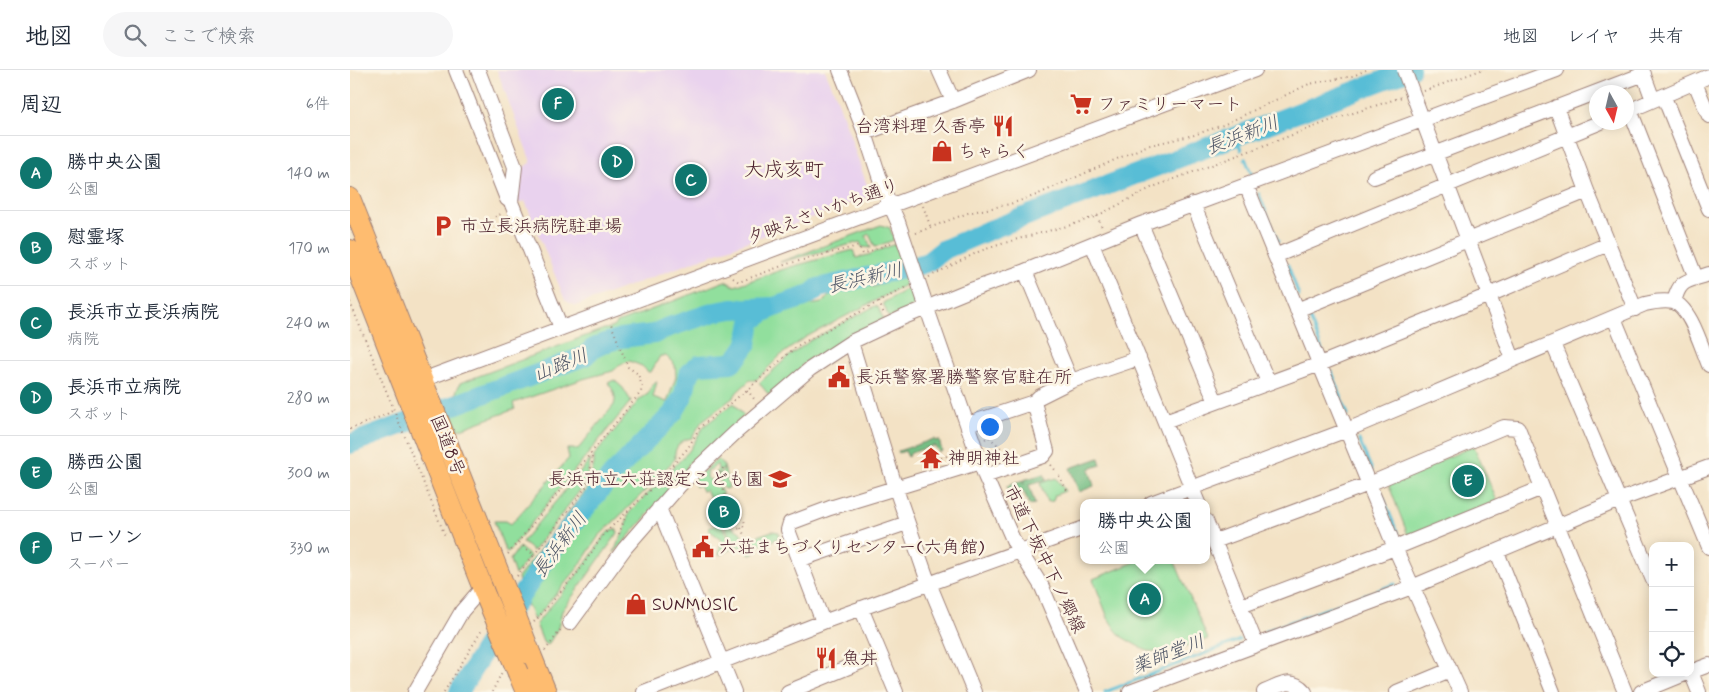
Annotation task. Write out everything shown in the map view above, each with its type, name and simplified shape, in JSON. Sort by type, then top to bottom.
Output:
[{"type":"highway","name":"国道8号","points":[[350,198],[407,399]]},
{"type":"highway","name":"国道8号","points":[[350,250],[407,399],[424,436],[485,594],[526,692]]},
{"type":"highway","name":"国道8号","points":[[424,436],[501,578],[537,654],[546,692]]},
{"type":"street","points":[[456,70],[561,328]]},
{"type":"street","points":[[478,70],[515,168],[511,202]]},
{"type":"street","points":[[840,70],[865,133],[890,205]]},
{"type":"street","points":[[939,70],[953,101]]},
{"type":"street","points":[[865,133],[953,101],[1027,70]]},
{"type":"street","name":"夕映えさいかち通り","points":[[407,399],[561,328],[1255,70]]},
{"type":"street","points":[[1404,70],[1514,360]]},
{"type":"street","points":[[570,623],[625,548],[680,485],[741,428],[810,369],[851,342],[904,317],[926,304],[1025,271],[1421,116],[1557,70]]},
{"type":"street","points":[[1374,177],[1643,72],[1659,98],[1709,210]]},
{"type":"street","points":[[1634,108],[1709,76]]},
{"type":"street","points":[[1695,83],[1709,116]]},
{"type":"street","points":[[1556,107],[1587,191],[1635,309]]},
{"type":"street","points":[[1634,124],[1702,276],[1681,284],[1677,288],[1674,302]]},
{"type":"street","points":[[1275,256],[1589,127]]},
{"type":"street","points":[[1246,185],[1395,548],[1460,692]]},
{"type":"street","points":[[1297,310],[1587,191]]},
{"type":"street","points":[[1193,204],[1268,382]]},
{"type":"street","name":"市道下坂中下ノ郷線","points":[[890,205],[898,222],[968,424],[979,443],[980,462],[984,476],[1014,542],[1042,588],[1087,692]]},
{"type":"street","points":[[1141,224],[1216,402]]},
{"type":"street","points":[[1092,244],[1197,499]]},
{"type":"street","points":[[1165,421],[1320,364],[1608,244]]},
{"type":"street","points":[[1025,271],[1071,381]]},
{"type":"street","points":[[1163,499],[1347,430],[1645,304],[1661,301],[1674,302],[1687,314],[1709,365]]},
{"type":"street","points":[[1614,318],[1709,547]]},
{"type":"street","points":[[851,342],[907,523],[929,584],[974,692]]},
{"type":"street","points":[[1552,344],[1649,570]]},
{"type":"street","points":[[968,424],[1034,402],[1039,397],[1071,381],[1139,358]]},
{"type":"street","points":[[984,476],[1041,457],[1046,450],[1034,402]]},
{"type":"street","points":[[1215,541],[1369,484],[1504,427],[1518,428],[1626,692]]},
{"type":"street","points":[[823,622],[788,530],[792,521],[980,462]]},
{"type":"street","points":[[1130,692],[1412,587],[1620,500],[1709,467]]},
{"type":"street","points":[[1241,606],[1395,548],[1542,488]]},
{"type":"street","points":[[659,508],[734,692]]},
{"type":"street","points":[[800,560],[907,523]]},
{"type":"street","points":[[644,692],[721,660],[1080,529]]},
{"type":"street","points":[[1210,530],[1256,644]]},
{"type":"street","points":[[1497,552],[1553,692]]},
{"type":"street","points":[[415,692],[462,611],[485,594]]},
{"type":"street","points":[[862,608],[896,692]]},
{"type":"street","points":[[788,692],[880,654]]},
{"type":"street","points":[[1694,670],[1709,665]]},
{"type":"street","points":[[1397,692],[1450,670]]},
{"type":"street","points":[[1641,692],[1677,677]]},
{"type":"street","points":[[1693,677],[1699,692]]},
{"type":"street","points":[[1264,692],[1290,682],[1298,684],[1305,692]]},
{"type":"path","points":[[914,234],[968,213],[1010,204],[1034,196],[1146,146],[1194,135],[1223,125],[1308,84],[1352,76],[1366,70]]},
{"type":"path","points":[[924,209],[931,228]]},
{"type":"path","points":[[730,276],[739,282],[787,264],[858,246],[862,254],[896,241]]},
{"type":"path","points":[[350,302],[407,399],[424,436],[446,539]]},
{"type":"path","points":[[879,302],[881,307]]},
{"type":"path","points":[[505,558],[632,405],[642,389],[638,374],[628,367],[626,363],[610,322]]},
{"type":"path","points":[[747,390],[758,404]]},
{"type":"path","points":[[350,429],[387,414],[407,399]]},
{"type":"path","points":[[927,463],[979,443],[999,431]]},
{"type":"path","points":[[989,436],[1002,448]]},
{"type":"path","points":[[534,555],[586,487],[592,463],[592,453]]},
{"type":"path","points":[[1053,467],[1056,471]]},
{"type":"path","points":[[723,468],[718,479],[719,485],[724,491],[726,502],[730,505],[733,514],[745,521],[744,526],[741,528]]},
{"type":"path","points":[[1059,476],[1068,492]]},
{"type":"path","points":[[737,518],[734,521],[735,525],[741,528],[746,539]]},
{"type":"path","points":[[518,542],[530,551]]},
{"type":"path","points":[[537,654],[568,621],[570,623]]},
{"type":"shaded area","points":[[497,70],[825,70],[837,98],[869,191],[867,197],[575,306],[565,300],[525,201],[518,203],[514,191],[520,170],[531,162]]},
{"type":"green space","points":[[881,225],[890,228],[894,240],[875,247],[869,234],[866,236],[871,248],[862,247],[860,242],[780,262]]},
{"type":"green space","points":[[895,244],[903,266],[864,273],[831,283],[826,281],[818,283],[802,293],[776,303],[740,304],[705,311],[654,332],[611,339],[591,346],[580,354],[488,388],[451,404],[460,383],[611,328],[617,323],[725,281],[735,286],[787,268],[853,250],[856,258]]},
{"type":"green space","points":[[905,273],[909,283],[806,337],[781,355],[756,380],[750,380],[734,397],[702,421],[692,438],[681,442],[675,451],[675,459],[598,537],[578,568],[534,620],[523,594],[558,544],[590,505],[661,429],[677,417],[688,400],[689,382],[694,372],[698,369],[732,367],[741,364],[740,358],[751,343],[752,323],[769,311],[780,310],[788,305],[822,303],[835,288],[864,280],[869,286],[874,287]]},
{"type":"green space","points":[[910,287],[915,304],[909,309],[889,318],[883,303]]},
{"type":"green space","points":[[875,306],[878,307],[884,320],[820,356],[814,356],[801,366],[801,370],[769,395],[759,383],[788,357],[811,340]]},
{"type":"green space","points":[[765,308],[765,310],[752,319],[744,346],[735,356],[728,360],[696,362],[689,369],[675,406],[602,482],[521,588],[518,578],[588,487],[594,464],[594,456],[640,399],[648,394],[656,382],[653,397],[667,402],[676,377],[675,365],[666,356],[660,356],[651,372],[648,372],[642,366],[629,361],[621,364],[613,371],[583,379],[513,403],[515,409],[458,430],[450,409],[469,406],[509,388],[584,362],[593,357],[598,348],[622,340],[653,336],[665,330],[724,313],[742,310],[746,312]]},
{"type":"green space","points":[[614,380],[623,388],[631,401],[508,552],[505,550],[494,521],[506,521],[511,524],[569,458],[567,449],[578,449],[614,405],[614,393],[608,383]]},
{"type":"green space","points":[[734,403],[744,416],[703,454],[690,463],[686,471],[614,553],[624,532],[629,513],[689,451],[704,426]]},
{"type":"green space","points":[[934,439],[935,441],[939,440],[942,451],[939,452],[935,446],[932,446],[911,453],[908,457],[905,451],[899,453],[898,451]]},
{"type":"green space","points":[[1474,446],[1497,501],[1409,538],[1388,483]]},
{"type":"green space","points":[[1099,458],[1101,465],[1089,469],[1094,486],[1079,492],[1070,468]]},
{"type":"green space","points":[[591,459],[585,484],[533,551],[522,542]]},
{"type":"green space","points":[[718,459],[724,466],[729,488],[724,489],[720,484],[720,480],[723,479],[719,475],[723,471],[723,467],[717,477],[715,476],[718,469],[717,464],[708,470],[707,477],[710,480],[716,480],[723,495],[723,502],[714,505],[706,490],[702,491],[699,485],[696,487],[693,480]]},
{"type":"green space","points":[[1044,474],[1046,480],[1029,485],[1035,504],[1029,505],[1024,492],[1017,494],[1015,490],[1009,491],[1007,486],[1022,481],[1024,484],[1023,480]]},
{"type":"green space","points":[[1056,478],[1065,491],[1055,495],[1053,501],[1047,502],[1040,483]]},
{"type":"green space","points":[[723,505],[729,507],[732,527],[740,532],[744,539],[732,543],[718,508]]},
{"type":"green space","points":[[721,523],[731,545],[772,531],[779,532],[779,538],[752,548],[754,554],[750,555],[738,546],[719,555],[721,539],[709,528]]},
{"type":"green space","points":[[616,529],[618,533],[562,611],[558,628],[548,645],[543,642],[536,624],[583,567],[605,535]]},
{"type":"green space","points":[[519,547],[530,556],[515,575],[510,560]]},
{"type":"green space","points":[[1130,564],[1176,564],[1208,639],[1167,652],[1143,649],[1122,637],[1115,629],[1108,618],[1093,579]]},
{"type":"waterway","name":"長浜新川","points":[[459,692],[486,647],[554,547],[612,475],[674,412],[684,394],[688,375],[699,365],[731,363],[737,358],[747,344],[751,322],[762,313],[803,297],[818,288],[928,262],[943,250],[987,231],[1410,70]]},
{"type":"waterway","name":"薬師堂川","points":[[1236,137],[1241,150]]},
{"type":"waterway","name":"薬師堂川","points":[[1245,158],[1252,175]]},
{"type":"waterway","name":"薬師堂川","points":[[1259,194],[1278,241]]},
{"type":"waterway","name":"薬師堂川","points":[[1288,265],[1299,296]]},
{"type":"waterway","name":"山路川","points":[[350,444],[585,356],[592,349],[605,343],[621,338],[654,334],[666,328],[715,312],[732,309],[772,307]]},
{"type":"waterway","name":"薬師堂川","points":[[1310,319],[1322,350]]},
{"type":"waterway","name":"薬師堂川","points":[[1332,372],[1348,415]]},
{"type":"waterway","name":"薬師堂川","points":[[1359,440],[1372,470]]},
{"type":"waterway","name":"薬師堂川","points":[[1381,492],[1398,534]]},
{"type":"waterway","name":"薬師堂川","points":[[1265,631],[1395,584]]},
{"type":"waterway","name":"薬師堂川","points":[[1105,692],[1240,640]]},
{"type":"place","name":"ローソン","points":[[558,104]]},
{"type":"place","name":"ファミリーマート","points":[[1081,104]]},
{"type":"place","name":"台湾料理 久香亭","points":[[1003,126]]},
{"type":"place","name":"ちゃらく","points":[[942,151]]},
{"type":"place","name":"長浜市立病院","points":[[617,162]]},
{"type":"place","name":"長浜市立長浜病院","points":[[691,180]]},
{"type":"place","name":"市立長浜病院駐車場","points":[[443,226]]},
{"type":"place","name":"長浜警察署勝警察官駐在所","points":[[839,377]]},
{"type":"place","name":"神明神社","points":[[931,458]]},
{"type":"place","name":"長浜市立六荘認定こども園","points":[[780,479]]},
{"type":"place","name":"勝西公園","points":[[1468,481]]},
{"type":"place","name":"慰霊塚","points":[[724,512]]},
{"type":"place","name":"六荘まちづくりセンター(六角館)","points":[[703,547]]},
{"type":"place","name":"勝中央公園","points":[[1145,599]]},
{"type":"place","name":"SUNMUSIC","points":[[636,604]]},
{"type":"place","name":"魚丼","points":[[826,658]]},
{"type":"district","name":"大戌亥町","points":[[784,169]]}]
